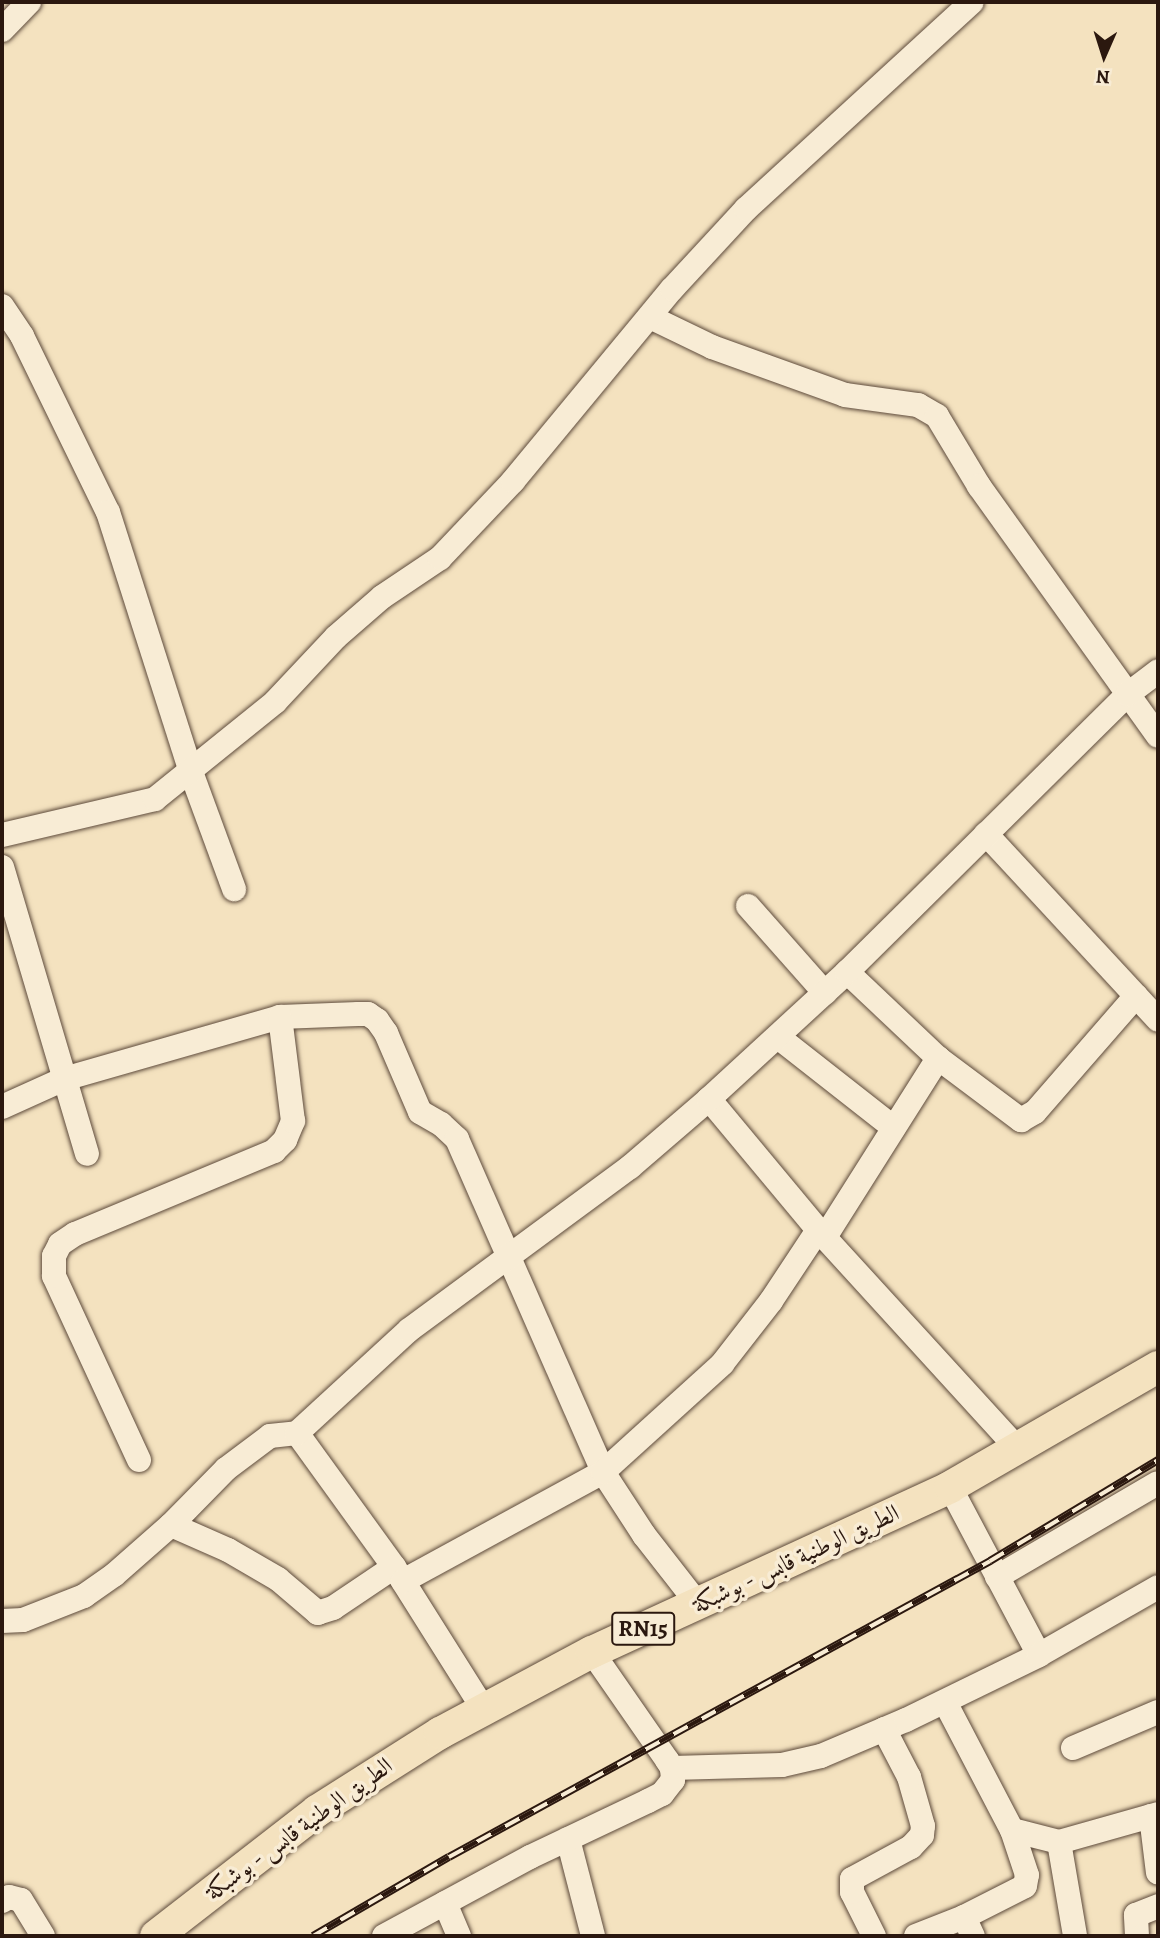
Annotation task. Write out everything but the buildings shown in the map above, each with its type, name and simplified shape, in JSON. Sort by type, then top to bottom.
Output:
[{"type":"main road","name":"الطريق الوطنية قابس - بوشبكة","points":[[156,1936],[317,1811],[394,1760],[592,1652],[950,1488],[1158,1367]]},
{"type":"street","points":[[2,30],[29,2]]},
{"type":"street","points":[[2,835],[155,799],[275,702],[336,637],[382,597],[440,558],[513,481],[650,317],[746,209],[972,2]]},
{"type":"street","points":[[2,306],[22,337],[108,512],[191,772],[234,890]]},
{"type":"street","points":[[650,317],[712,347],[845,396],[918,405],[937,416],[979,486],[1158,736]]},
{"type":"street","points":[[2,1621],[23,1620],[84,1596],[114,1575],[171,1525],[226,1469],[270,1436],[297,1433],[409,1330],[630,1167],[825,993],[1128,694],[1158,671]]},
{"type":"street","points":[[986,834],[1158,1020]]},
{"type":"street","points":[[2,867],[87,1154]]},
{"type":"street","points":[[748,906],[825,993]]},
{"type":"street","points":[[847,972],[938,1058],[1021,1120],[1035,1112],[1136,996]]},
{"type":"street","points":[[2,1107],[64,1079],[280,1017],[369,1014],[386,1033],[420,1112],[441,1124],[457,1139],[603,1472],[644,1535],[698,1604]]},
{"type":"street","points":[[139,1460],[54,1276],[54,1256],[60,1244],[75,1234],[274,1151],[285,1140],[293,1121],[280,1017]]},
{"type":"street","points":[[778,1037],[894,1128]]},
{"type":"street","points":[[171,1525],[228,1550],[278,1579],[318,1613],[333,1608],[603,1472],[722,1364],[821,1233],[894,1128],[938,1058]]},
{"type":"street","points":[[709,1099],[821,1233],[1017,1448]]},
{"type":"street","points":[[297,1433],[399,1574],[484,1710]]},
{"type":"street","points":[[997,1577],[1158,1483]]},
{"type":"street","points":[[950,1488],[1040,1655]]},
{"type":"street","points":[[672,1768],[782,1765],[821,1756],[945,1702],[1040,1655],[1158,1587]]},
{"type":"street","points":[[384,1936],[568,1839],[662,1794],[673,1780],[672,1768],[592,1652]]},
{"type":"street","points":[[916,1936],[969,1926],[1021,1889],[1028,1881],[1012,1830],[945,1702]]},
{"type":"street","points":[[1073,1748],[1158,1712]]},
{"type":"street","points":[[874,1936],[852,1892],[852,1879],[911,1847],[922,1835],[916,1797],[884,1730]]},
{"type":"street","points":[[1012,1830],[1059,1842],[1155,1815],[1158,1873]]},
{"type":"street","points":[[568,1839],[593,1936]]},
{"type":"street","points":[[1059,1842],[1074,1936]]},
{"type":"street","points":[[2,1901],[9,1897],[21,1900],[43,1936]]},
{"type":"street","points":[[445,1903],[459,1936]]},
{"type":"street","points":[[1137,1936],[1136,1915],[1158,1906]]},
{"type":"railway","points":[[313,1936],[449,1857],[990,1561],[1158,1460]]}]
